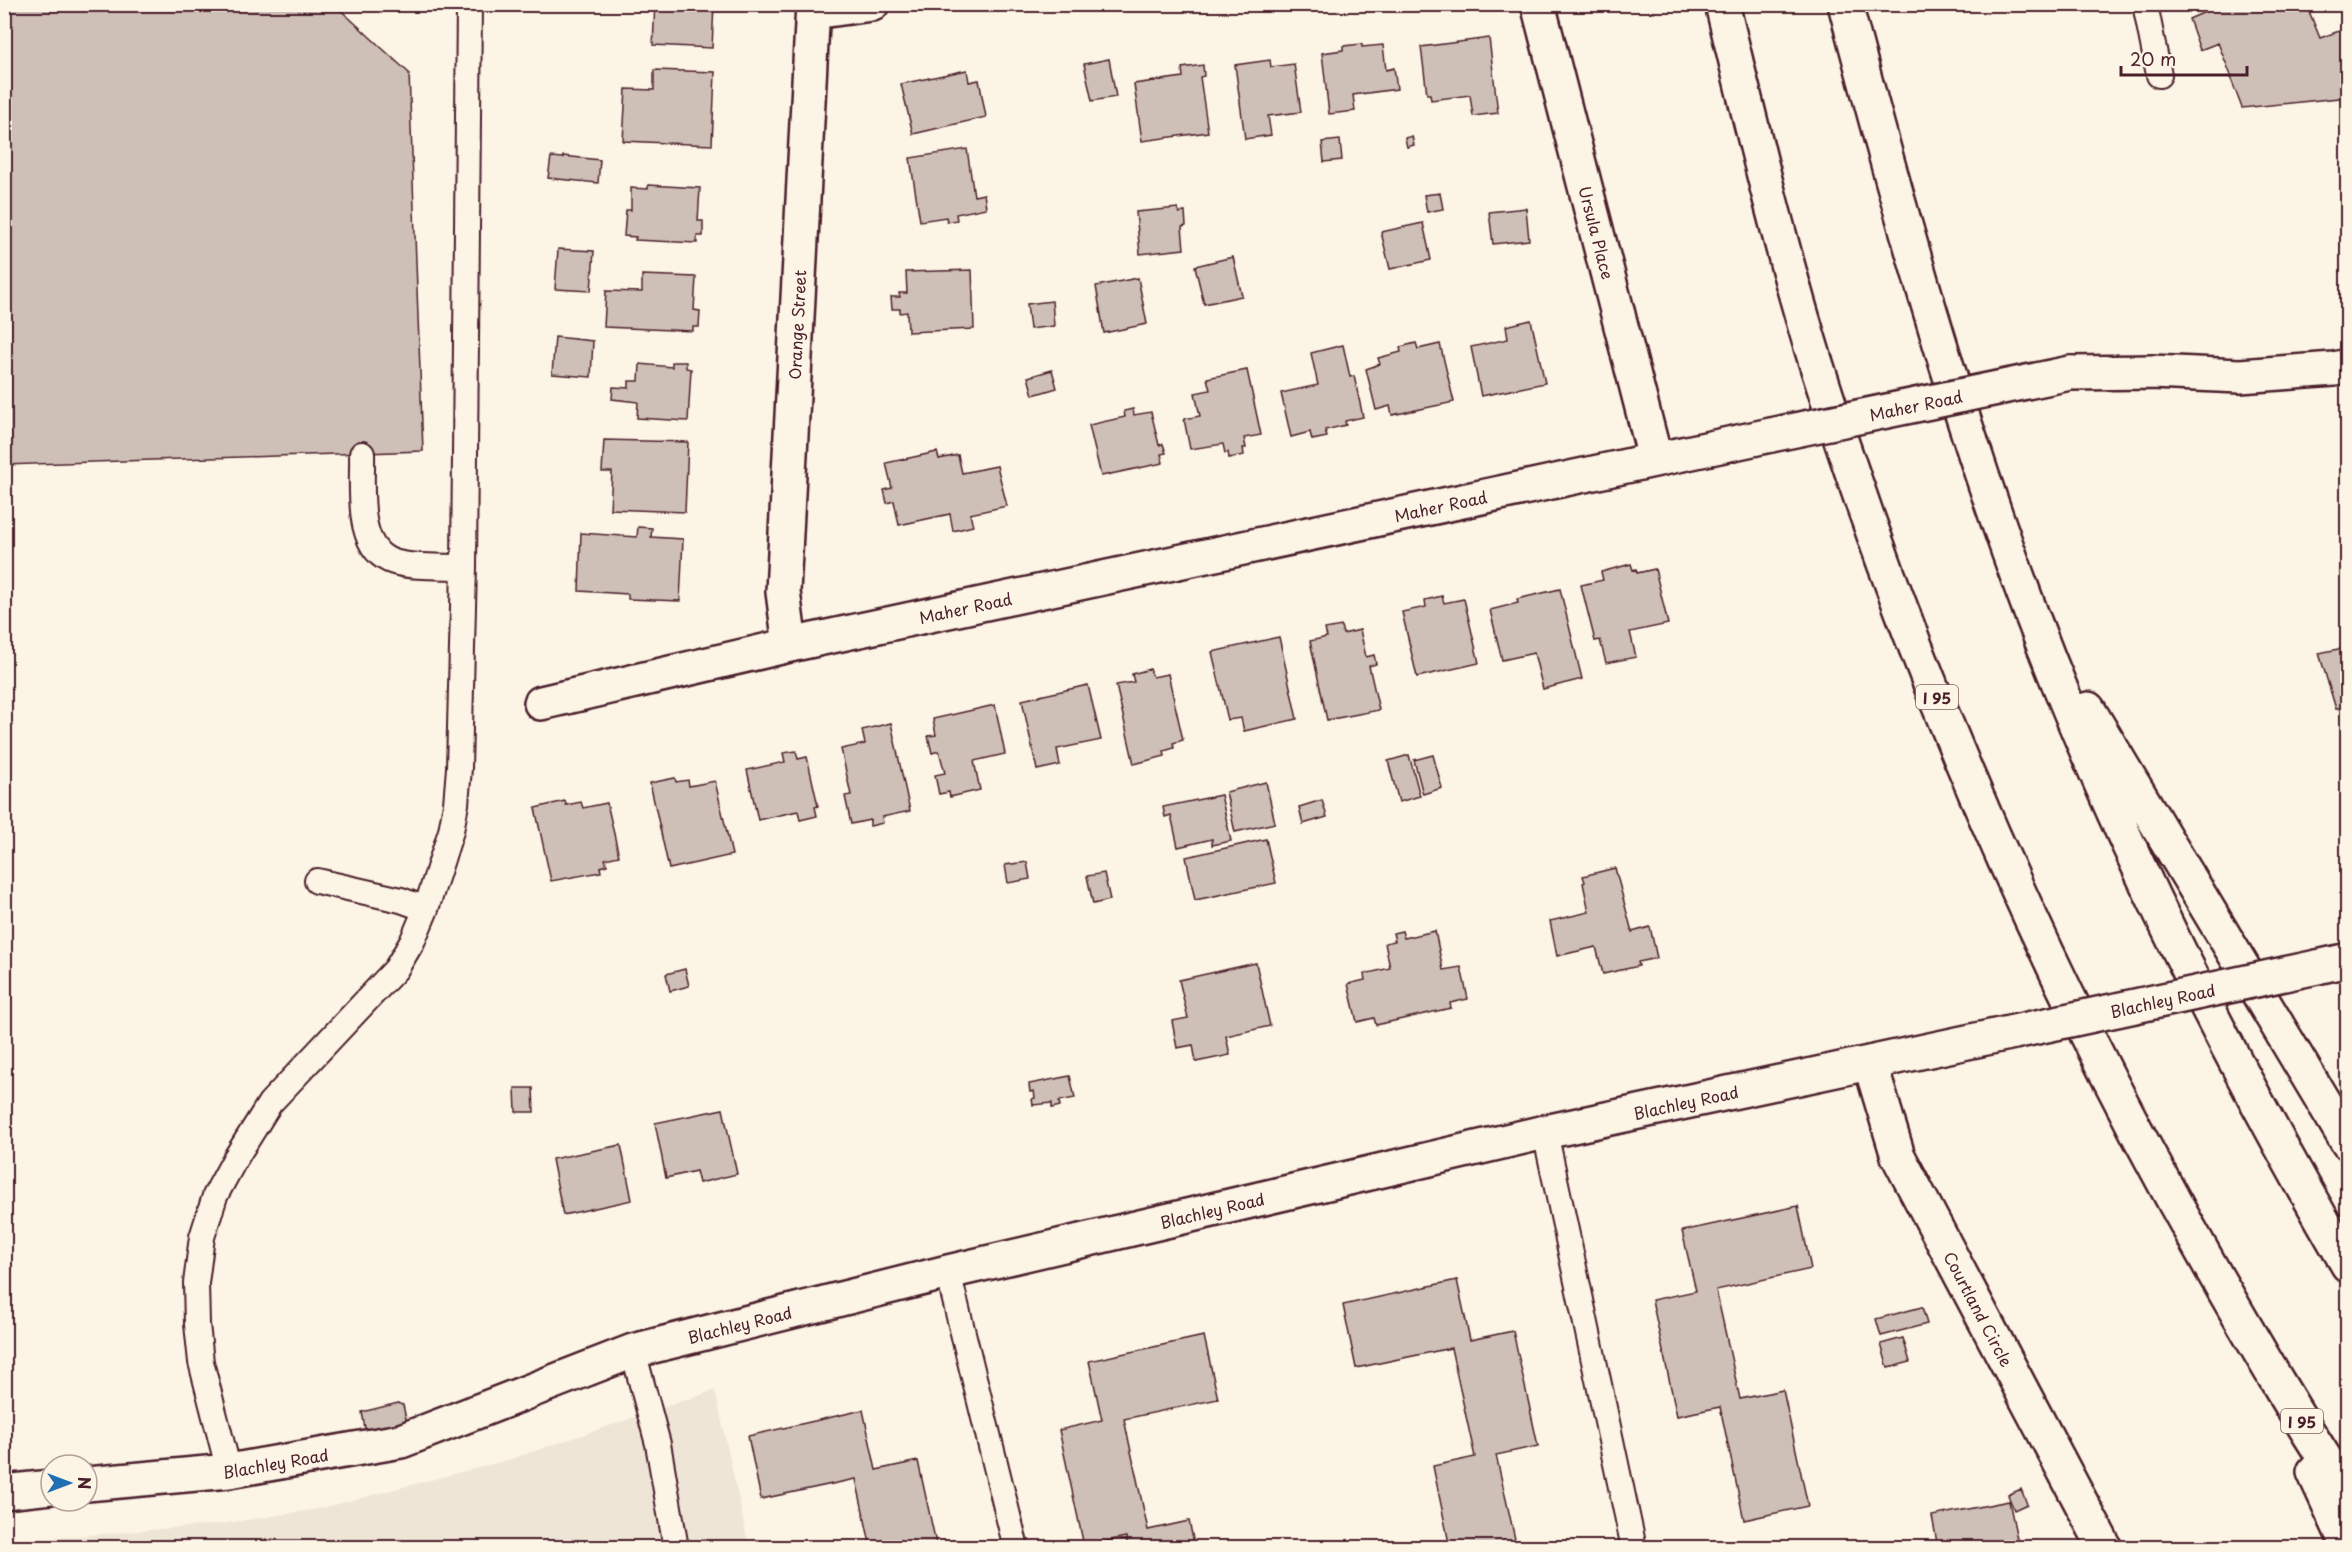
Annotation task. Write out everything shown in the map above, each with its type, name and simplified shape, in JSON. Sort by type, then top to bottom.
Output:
[{"type":"main road","points":[[813,8],[872,4]]},
{"type":"main road","name":"Ursula Place","points":[[1538,4],[1655,458]]},
{"type":"main road","name":"I 95","points":[[1722,4],[1773,209],[1815,358],[1864,505],[1918,650],[1976,793],[2038,934],[2107,1075],[2174,1201],[2257,1347],[2348,1494]]},
{"type":"main road","points":[[1845,4],[1932,322],[1981,473],[2032,615],[2089,754],[2151,894],[2218,1032],[2289,1163],[2348,1265]]},
{"type":"main road","name":"Orange Street","points":[[790,645],[783,592],[813,8]]},
{"type":"main road","name":"Maher Road","points":[[541,703],[790,645],[1655,458],[2070,374],[2152,372],[2240,376],[2348,366]]},
{"type":"main road","points":[[2032,615],[2348,1143]]},
{"type":"main road","name":"Blachley Road","points":[[99,1483],[229,1471],[401,1440],[633,1351],[948,1272],[1545,1132],[2332,964]]},
{"type":"main road","name":"Courtland Circle","points":[[1870,1063],[1898,1156],[2105,1548]]},
{"type":"main road","points":[[2257,1347],[2348,1546]]},
{"type":"main road","points":[[4,1492],[39,1488]]},
{"type":"lane","points":[[229,1471],[201,1362],[197,1324],[196,1283],[202,1237],[215,1196],[270,1103],[396,969],[412,942],[426,909],[451,831],[456,804],[464,567],[469,4]]},
{"type":"lane","points":[[2145,4],[2160,75]]},
{"type":"lane","points":[[362,454],[363,518],[374,547],[382,557],[395,563],[464,567]]},
{"type":"lane","points":[[317,881],[401,900],[426,909]]},
{"type":"lane","points":[[1545,1132],[1634,1548]]},
{"type":"lane","points":[[948,1272],[1016,1548]]},
{"type":"lane","points":[[633,1351],[658,1444],[676,1548]]},
{"type":"shaded area","points":[[715,1390],[749,1547],[5,1548],[5,1542],[221,1524],[318,1509],[508,1460]]},
{"type":"building","points":[[4,4],[334,4],[409,73],[423,451],[4,465]]},
{"type":"building","points":[[655,4],[714,4],[712,48],[653,45]]},
{"type":"building","points":[[2202,4],[2306,4],[2320,38],[2342,30],[2348,45],[2348,97],[2242,108],[2218,43],[2200,50],[2189,19],[2205,12]]},
{"type":"building","points":[[1489,38],[1498,113],[1473,116],[1470,95],[1431,100],[1430,94],[1427,94],[1421,47]]},
{"type":"building","points":[[1362,44],[1362,47],[1383,45],[1386,70],[1394,68],[1397,89],[1353,95],[1355,111],[1329,114],[1322,53],[1343,50],[1343,46]]},
{"type":"building","points":[[1109,59],[1116,97],[1092,101],[1084,64]]},
{"type":"building","points":[[1270,60],[1271,67],[1294,64],[1301,112],[1268,116],[1271,135],[1245,139],[1235,65]]},
{"type":"building","points":[[1203,65],[1204,76],[1200,77],[1208,132],[1142,141],[1134,84],[1183,77],[1182,68]]},
{"type":"building","points":[[654,70],[715,72],[712,145],[623,141],[626,89],[654,90]]},
{"type":"building","points":[[967,70],[969,82],[979,80],[986,117],[913,134],[901,84]]},
{"type":"building","points":[[1412,136],[1414,145],[1407,147],[1405,138]]},
{"type":"building","points":[[1340,140],[1342,160],[1324,162],[1322,142]]},
{"type":"building","points":[[967,149],[974,196],[984,194],[986,208],[956,214],[957,220],[947,222],[946,217],[920,221],[910,158]]},
{"type":"building","points":[[563,156],[600,160],[598,183],[548,178],[551,157],[563,158]]},
{"type":"building","points":[[648,185],[700,188],[698,221],[703,221],[703,236],[697,236],[697,243],[635,240],[636,237],[624,236],[626,210],[631,210],[631,188],[648,189]]},
{"type":"building","points":[[1440,193],[1443,209],[1427,212],[1424,195]]},
{"type":"building","points":[[1178,208],[1179,213],[1185,212],[1186,226],[1182,227],[1184,249],[1140,254],[1136,212]]},
{"type":"building","points":[[1526,208],[1529,240],[1493,244],[1489,212]]},
{"type":"building","points":[[1423,223],[1431,260],[1390,269],[1381,232]]},
{"type":"building","points":[[558,249],[594,251],[591,291],[555,289]]},
{"type":"building","points":[[1233,257],[1242,296],[1204,304],[1195,266]]},
{"type":"building","points":[[972,270],[974,329],[908,332],[907,312],[900,313],[900,309],[892,309],[891,297],[900,297],[899,293],[907,293],[906,272]]},
{"type":"building","points":[[642,275],[696,277],[694,310],[700,311],[699,327],[693,327],[693,331],[604,327],[606,291],[642,292]]},
{"type":"building","points":[[1138,278],[1147,324],[1104,333],[1096,286]]},
{"type":"building","points":[[1052,301],[1054,326],[1030,329],[1027,304]]},
{"type":"building","points":[[1531,320],[1545,383],[1481,396],[1471,347],[1508,339],[1506,326]]},
{"type":"building","points":[[555,337],[593,341],[591,377],[552,374]]},
{"type":"building","points":[[1416,343],[1418,349],[1440,344],[1454,402],[1392,415],[1390,406],[1376,410],[1366,369],[1380,364],[1378,358],[1401,352],[1400,347]]},
{"type":"building","points":[[1343,345],[1350,377],[1354,376],[1363,417],[1345,421],[1346,425],[1325,430],[1327,437],[1312,440],[1310,432],[1291,437],[1281,393],[1318,385],[1311,353]]},
{"type":"building","points":[[672,362],[686,362],[686,368],[691,369],[688,421],[637,418],[638,402],[612,399],[613,387],[629,388],[629,381],[639,381],[640,364],[672,367]]},
{"type":"building","points":[[1052,370],[1057,388],[1033,395],[1028,377]]},
{"type":"building","points":[[1247,370],[1261,435],[1244,438],[1246,448],[1243,448],[1244,455],[1229,458],[1223,444],[1190,449],[1184,419],[1200,416],[1195,393],[1210,390],[1207,378]]},
{"type":"building","points":[[1133,409],[1134,415],[1151,412],[1159,445],[1163,444],[1166,453],[1161,454],[1163,463],[1101,476],[1089,425],[1125,417],[1124,411]]},
{"type":"building","points":[[604,440],[688,442],[685,512],[610,509],[612,472],[602,472]]},
{"type":"building","points":[[937,452],[939,459],[958,455],[962,473],[997,466],[1007,506],[970,514],[973,526],[953,531],[950,514],[899,525],[894,501],[887,503],[884,490],[892,488],[886,463]]},
{"type":"building","points":[[638,527],[652,528],[651,537],[683,539],[680,601],[628,599],[628,594],[579,591],[581,533],[637,537]]},
{"type":"building","points":[[1631,564],[1637,573],[1655,569],[1668,624],[1630,632],[1636,657],[1606,663],[1600,640],[1595,641],[1581,585],[1603,580],[1601,572]]},
{"type":"building","points":[[1560,589],[1582,679],[1543,689],[1534,653],[1502,660],[1490,610],[1518,603],[1517,599]]},
{"type":"building","points":[[1442,596],[1444,603],[1464,599],[1479,663],[1417,677],[1402,612],[1426,607],[1425,600]]},
{"type":"building","points":[[1341,626],[1343,634],[1360,630],[1366,657],[1374,655],[1376,664],[1369,666],[1379,710],[1327,720],[1310,641],[1327,637],[1325,629]]},
{"type":"building","points":[[1279,637],[1297,719],[1244,731],[1241,718],[1228,720],[1212,652]]},
{"type":"building","points":[[2348,647],[2348,706],[2336,709],[2319,653]]},
{"type":"building","points":[[1150,669],[1153,677],[1168,674],[1183,740],[1173,743],[1174,748],[1164,751],[1165,756],[1134,764],[1116,685],[1134,682],[1132,674]]},
{"type":"building","points":[[1088,685],[1101,740],[1057,749],[1060,765],[1037,770],[1022,700]]},
{"type":"building","points":[[995,705],[1005,754],[974,761],[980,790],[950,797],[949,792],[939,794],[935,775],[945,773],[939,751],[932,753],[928,736],[936,735],[933,719]]},
{"type":"building","points":[[891,723],[910,811],[882,817],[883,823],[870,826],[870,820],[851,824],[845,796],[851,795],[841,749],[865,744],[862,730]]},
{"type":"building","points":[[796,751],[798,759],[807,757],[818,806],[815,807],[817,816],[800,820],[798,811],[758,820],[747,770],[785,762],[783,753]]},
{"type":"building","points":[[1409,755],[1420,796],[1399,802],[1388,761]]},
{"type":"building","points":[[1433,755],[1442,788],[1423,794],[1414,760]]},
{"type":"building","points":[[675,778],[676,782],[688,780],[689,786],[715,781],[732,855],[669,869],[650,783]]},
{"type":"building","points":[[1266,782],[1275,823],[1235,832],[1226,792]]},
{"type":"building","points":[[1221,795],[1231,841],[1212,845],[1212,839],[1178,847],[1171,815],[1165,817],[1163,807]]},
{"type":"building","points":[[1322,800],[1327,817],[1303,824],[1299,807]]},
{"type":"building","points":[[565,801],[566,805],[581,802],[583,808],[607,803],[619,856],[605,859],[607,865],[600,867],[601,872],[551,881],[535,808]]},
{"type":"building","points":[[1266,839],[1276,883],[1195,900],[1186,857]]},
{"type":"building","points":[[1027,862],[1030,879],[1008,883],[1005,865]]},
{"type":"building","points":[[1615,868],[1632,932],[1650,927],[1657,958],[1638,962],[1639,966],[1603,974],[1596,947],[1557,956],[1550,921],[1589,912],[1583,876]]},
{"type":"building","points":[[1104,873],[1110,900],[1093,904],[1087,876]]},
{"type":"building","points":[[1402,931],[1404,938],[1435,931],[1443,970],[1461,967],[1468,999],[1450,1003],[1451,1008],[1376,1025],[1374,1018],[1357,1022],[1348,984],[1365,980],[1364,974],[1390,968],[1385,943],[1395,941],[1393,933]]},
{"type":"building","points":[[1256,963],[1270,1026],[1226,1036],[1230,1055],[1196,1062],[1193,1045],[1177,1048],[1172,1021],[1188,1018],[1179,980]]},
{"type":"building","points":[[685,969],[689,986],[670,991],[666,974]]},
{"type":"building","points":[[1070,1076],[1075,1098],[1059,1101],[1060,1106],[1052,1108],[1052,1103],[1033,1105],[1034,1091],[1030,1092],[1029,1084]]},
{"type":"building","points":[[515,1088],[533,1088],[534,1112],[516,1112]]},
{"type":"building","points":[[723,1109],[737,1174],[699,1183],[696,1171],[666,1178],[655,1123]]},
{"type":"building","points":[[621,1145],[632,1200],[563,1215],[552,1159]]},
{"type":"building","points":[[1798,1206],[1811,1269],[1716,1290],[1740,1399],[1783,1390],[1808,1506],[1744,1520],[1720,1407],[1677,1416],[1652,1300],[1696,1291],[1682,1231]]},
{"type":"building","points":[[1457,1280],[1470,1340],[1513,1331],[1538,1446],[1496,1455],[1517,1548],[1450,1548],[1433,1466],[1475,1457],[1451,1348],[1356,1368],[1343,1305]]},
{"type":"building","points":[[1922,1307],[1927,1324],[1881,1336],[1876,1319]]},
{"type":"building","points":[[1204,1336],[1218,1399],[1124,1419],[1148,1530],[1189,1521],[1195,1548],[1128,1548],[1126,1537],[1084,1546],[1059,1430],[1102,1420],[1089,1361]]},
{"type":"building","points":[[1903,1338],[1910,1362],[1888,1368],[1881,1344]]},
{"type":"building","points":[[398,1403],[403,1405],[407,1424],[366,1434],[362,1412]]},
{"type":"building","points":[[863,1410],[876,1470],[918,1461],[937,1548],[871,1548],[856,1479],[761,1499],[748,1436]]},
{"type":"building","points":[[2021,1489],[2027,1504],[2014,1510],[2008,1495]]},
{"type":"building","points":[[2009,1501],[2019,1548],[1938,1548],[1932,1516]]}]
